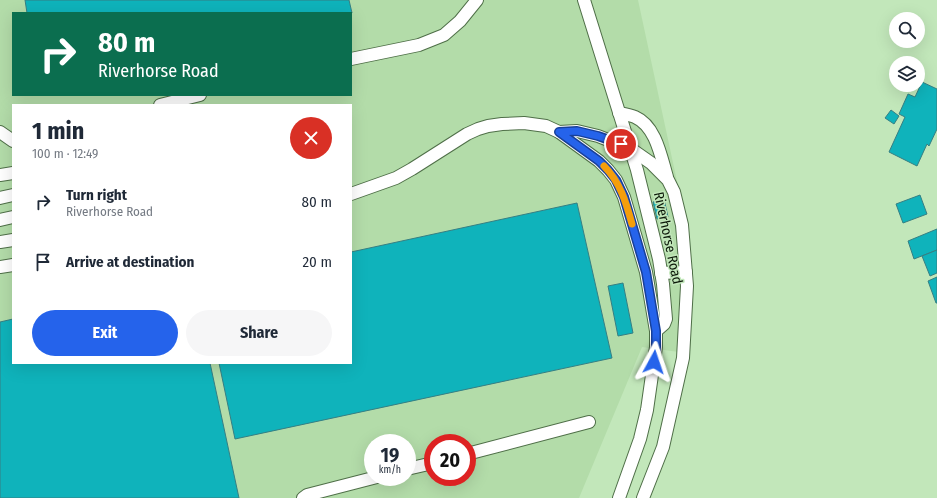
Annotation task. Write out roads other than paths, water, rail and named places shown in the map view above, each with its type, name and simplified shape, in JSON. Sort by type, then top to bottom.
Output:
[{"type":"lane","points":[[352,59],[419,45],[444,35],[460,21],[477,0]]},
{"type":"lane","name":"Riverhorse Road","points":[[584,0],[631,149],[659,260],[666,319],[664,324],[656,331]]},
{"type":"lane","points":[[164,104],[196,96]]},
{"type":"lane","points":[[619,113],[634,116],[647,126],[659,150],[668,180]]},
{"type":"lane","points":[[352,194],[396,178],[467,134],[488,126],[524,123],[546,126],[559,132]]},
{"type":"lane","name":"Riverhorse Road","points":[[559,132],[577,131],[598,136],[631,149],[651,163],[668,180],[674,192],[682,225],[688,286],[683,358],[663,447],[643,498]]},
{"type":"lane","points":[[0,132],[12,140]]},
{"type":"lane","name":"Riverhorse Road","points":[[559,132],[599,161],[616,180],[624,197],[646,272],[656,331],[656,347],[647,410],[640,438],[619,498]]},
{"type":"lane","points":[[0,175],[12,173]]},
{"type":"lane","points":[[0,198],[12,195]]},
{"type":"lane","points":[[0,220],[12,217]]},
{"type":"lane","points":[[0,242],[12,240]]},
{"type":"lane","points":[[0,267],[12,265]]},
{"type":"lane","points":[[661,273],[686,272]]},
{"type":"lane","points":[[476,452],[589,422]]},
{"type":"lane","points":[[303,498],[307,495],[364,480]]}]
